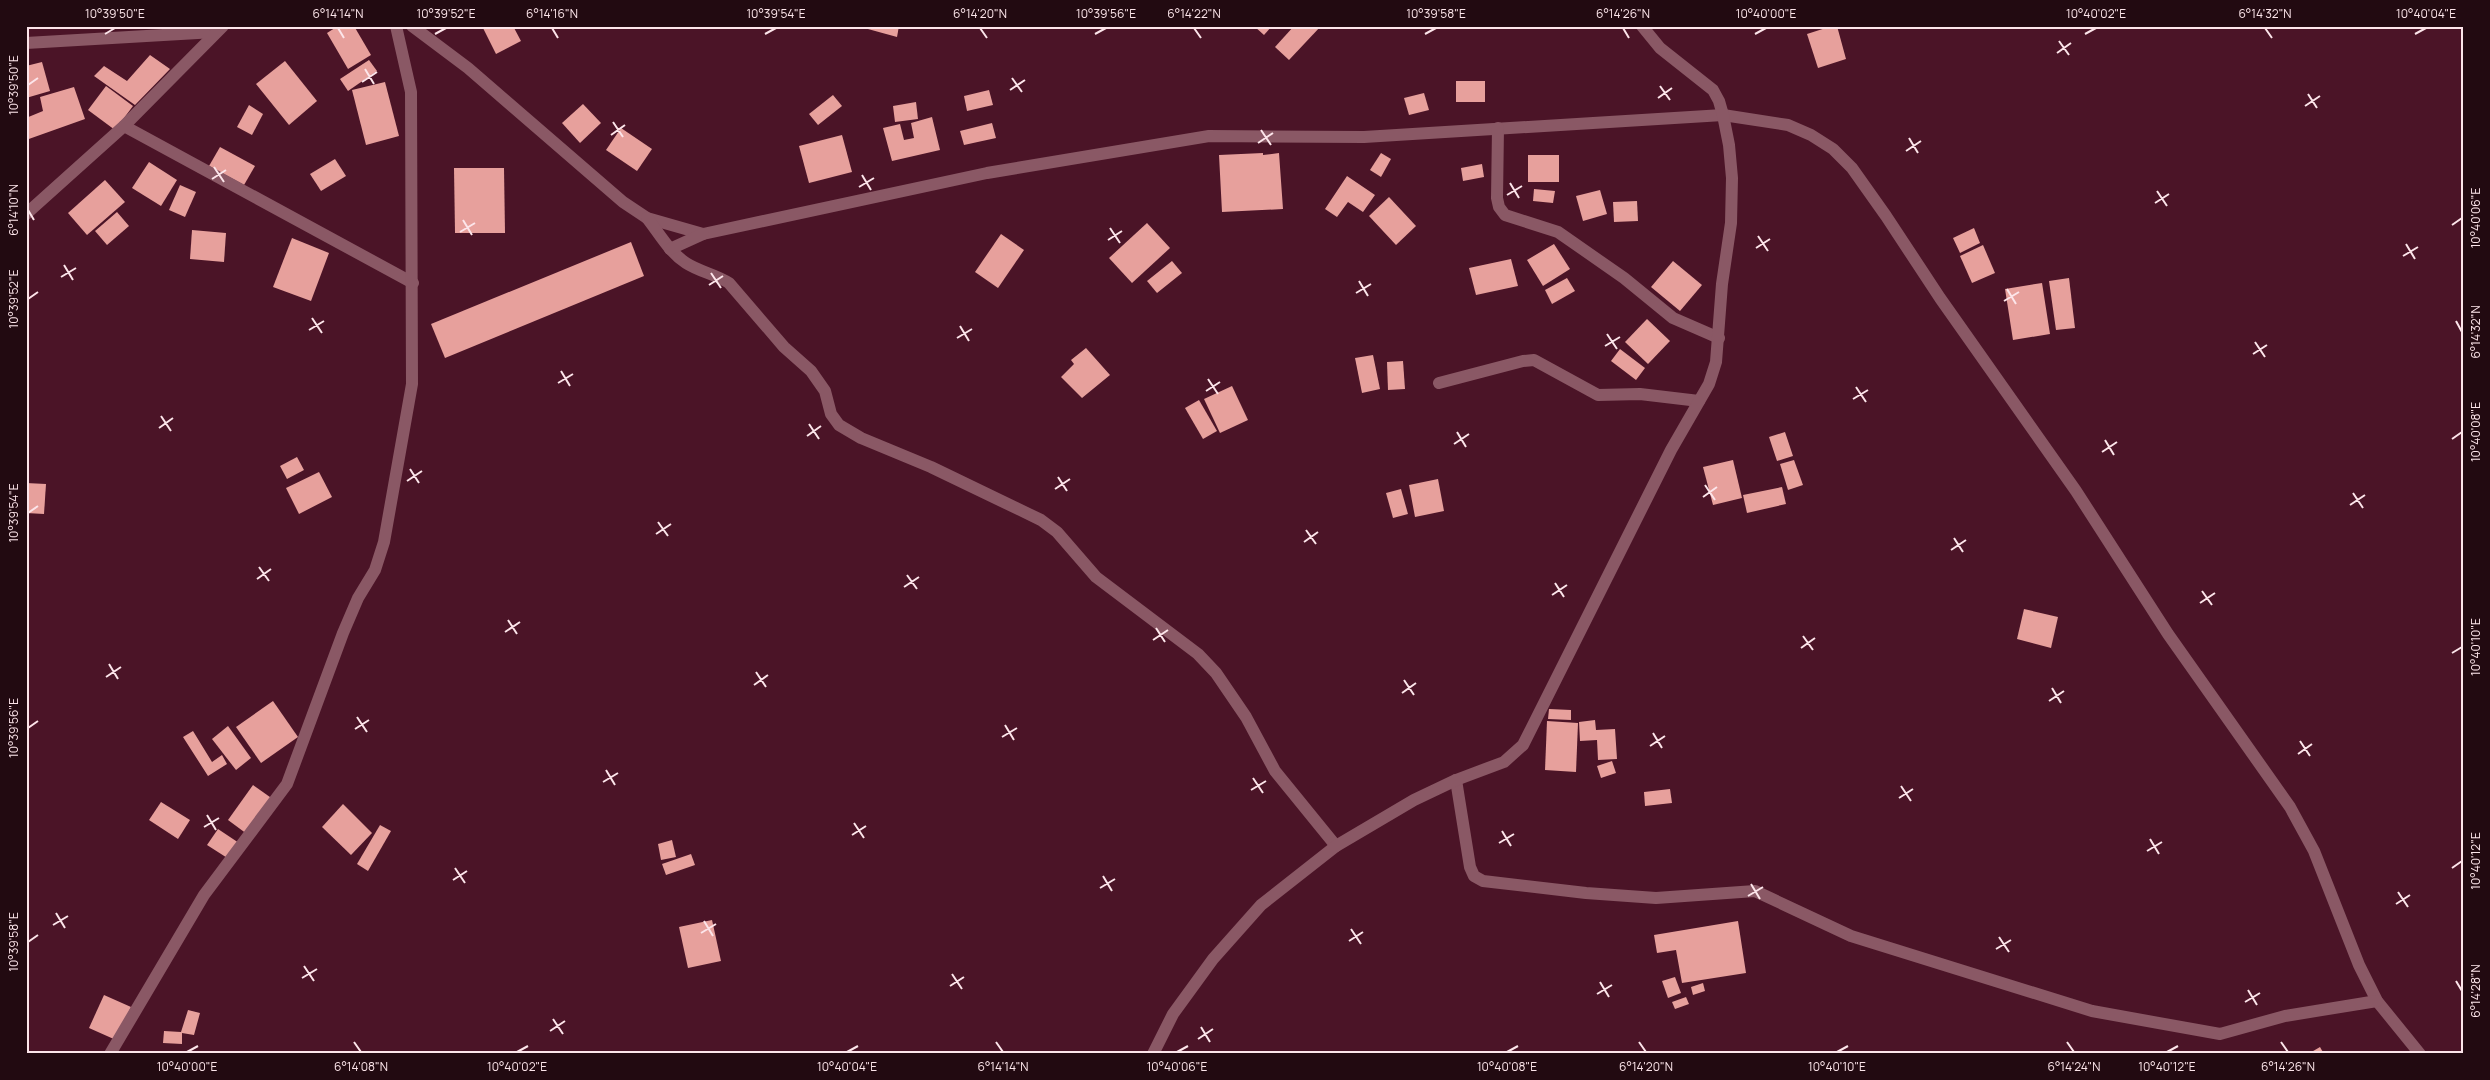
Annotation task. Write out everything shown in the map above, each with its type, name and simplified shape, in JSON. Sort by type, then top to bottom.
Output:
[{"type":"street","points":[[110,1054],[204,896],[287,784],[343,634],[358,598],[375,570],[384,542],[412,384],[411,92],[396,26]]},
{"type":"street","points":[[412,26],[468,68],[623,202],[647,218],[703,234]]},
{"type":"street","points":[[1153,1054],[1173,1014],[1212,959],[1261,905],[1336,846],[1414,800],[1456,780],[1504,762],[1522,745],[1594,601],[1708,384],[1714,369],[1719,338],[1722,284],[1731,223],[1732,178],[1729,145],[1720,101],[1713,90],[1660,48],[1642,26]]},
{"type":"street","points":[[26,43],[219,29]]},
{"type":"street","points":[[26,214],[124,126],[219,29]]},
{"type":"street","points":[[670,249],[703,234],[987,173],[1209,136],[1364,137],[1498,128],[1590,125],[1723,115],[1788,125],[1811,135],[1833,150],[1852,168],[1940,298],[2076,491],[2168,634],[2290,807],[2314,851],[2359,965],[2377,1001],[2420,1054]]},
{"type":"street","points":[[124,126],[412,283]]},
{"type":"street","points":[[1498,128],[1497,198],[1499,207],[1505,215],[1558,232],[1624,278],[1673,318],[1719,338]]},
{"type":"street","points":[[647,218],[670,249],[685,263],[701,271],[718,275],[729,283],[784,347],[811,372],[825,391],[831,414],[839,425],[861,438],[931,467],[1041,520],[1057,532],[1096,577],[1198,654],[1216,672],[1246,717],[1275,771],[1336,846]]},
{"type":"street","points":[[1440,383],[1522,361],[1534,360],[1598,395],[1640,394],[1699,401]]},
{"type":"street","points":[[1456,780],[1470,867],[1474,876],[1483,881],[1586,893],[1656,898],[1755,891],[1851,936],[2082,1008],[2137,1020],[2176,1024],[2220,1034],[2285,1016],[2377,1001]]},
{"type":"building","points":[[338,26],[354,26],[371,55],[348,69],[327,33]]},
{"type":"building","points":[[482,26],[513,26],[521,41],[496,54]]},
{"type":"building","points":[[857,26],[899,26],[897,37]]},
{"type":"building","points":[[1254,26],[1272,26],[1264,35]]},
{"type":"building","points":[[1294,26],[1321,26],[1289,60],[1275,47]]},
{"type":"building","points":[[1837,26],[1846,59],[1818,68],[1807,34]]},
{"type":"building","points":[[150,55],[170,69],[135,105],[94,76],[104,66],[127,81]]},
{"type":"building","points":[[369,60],[377,71],[348,91],[340,79]]},
{"type":"building","points":[[285,61],[317,101],[289,125],[256,84]]},
{"type":"building","points":[[42,62],[50,91],[26,98],[26,66]]},
{"type":"building","points":[[1456,81],[1485,81],[1485,102],[1456,102]]},
{"type":"building","points":[[385,82],[399,136],[366,145],[352,90]]},
{"type":"building","points":[[106,86],[133,106],[115,130],[88,110]]},
{"type":"building","points":[[74,87],[85,119],[26,140],[26,118],[43,111],[40,97]]},
{"type":"building","points":[[989,90],[993,105],[967,111],[964,96]]},
{"type":"building","points":[[1424,93],[1429,110],[1409,115],[1404,98]]},
{"type":"building","points":[[833,95],[842,106],[818,125],[809,114]]},
{"type":"building","points":[[916,102],[918,119],[895,122],[893,106]]},
{"type":"building","points":[[583,104],[601,123],[580,143],[562,123]]},
{"type":"building","points":[[249,105],[263,114],[252,135],[237,127]]},
{"type":"building","points":[[932,117],[940,150],[892,161],[883,128],[900,124],[904,140],[914,138],[911,123]]},
{"type":"building","points":[[992,123],[996,138],[964,145],[960,131]]},
{"type":"building","points":[[621,128],[652,149],[637,171],[606,150]]},
{"type":"building","points":[[842,135],[852,172],[809,183],[799,146]]},
{"type":"building","points":[[220,147],[255,166],[244,185],[209,166]]},
{"type":"building","points":[[1263,153],[1263,155],[1279,153],[1283,209],[1222,212],[1219,155]]},
{"type":"building","points":[[1381,153],[1391,159],[1381,177],[1370,170]]},
{"type":"building","points":[[1528,155],[1559,155],[1559,182],[1528,182]]},
{"type":"building","points":[[335,159],[346,176],[321,191],[310,174]]},
{"type":"building","points":[[149,162],[177,180],[161,206],[132,188]]},
{"type":"building","points":[[1482,164],[1484,177],[1463,181],[1461,168]]},
{"type":"building","points":[[454,168],[504,168],[505,233],[455,233]]},
{"type":"building","points":[[1347,176],[1375,195],[1363,212],[1348,202],[1337,217],[1325,209]]},
{"type":"building","points":[[105,180],[125,202],[87,235],[68,213]]},
{"type":"building","points":[[180,185],[196,192],[185,217],[169,210]]},
{"type":"building","points":[[1534,189],[1555,191],[1553,203],[1533,201]]},
{"type":"building","points":[[1600,190],[1607,214],[1583,221],[1576,196]]},
{"type":"building","points":[[1389,197],[1416,226],[1396,245],[1369,216]]},
{"type":"building","points":[[1637,201],[1638,221],[1614,222],[1613,202]]},
{"type":"building","points":[[117,212],[129,226],[107,245],[95,231]]},
{"type":"building","points":[[1147,223],[1170,248],[1132,283],[1109,258]]},
{"type":"building","points":[[1974,228],[1980,243],[1960,253],[1953,238]]},
{"type":"building","points":[[192,230],[226,233],[224,262],[190,259]]},
{"type":"building","points":[[1001,234],[1024,250],[998,288],[975,272]]},
{"type":"building","points":[[292,238],[329,253],[311,301],[273,287]]},
{"type":"building","points":[[631,242],[644,276],[445,358],[431,324]]},
{"type":"building","points":[[1554,244],[1570,269],[1543,286],[1527,260]]},
{"type":"building","points":[[1983,245],[1995,273],[1972,283],[1960,256]]},
{"type":"building","points":[[1511,259],[1518,286],[1476,295],[1469,268]]},
{"type":"building","points":[[1172,261],[1182,273],[1157,293],[1147,281]]},
{"type":"building","points":[[1673,261],[1702,285],[1680,311],[1651,287]]},
{"type":"building","points":[[1567,278],[1575,291],[1552,304],[1545,290]]},
{"type":"building","points":[[2069,278],[2075,328],[2056,330],[2049,281]]},
{"type":"building","points":[[2042,283],[2050,334],[2013,340],[2005,289]]},
{"type":"building","points":[[1647,319],[1670,341],[1648,364],[1625,342]]},
{"type":"building","points":[[1086,348],[1110,375],[1082,398],[1061,377],[1074,364],[1071,360]]},
{"type":"building","points":[[1620,349],[1645,368],[1636,380],[1611,361]]},
{"type":"building","points":[[1373,355],[1380,389],[1362,393],[1355,358]]},
{"type":"building","points":[[1403,361],[1405,389],[1388,390],[1387,362]]},
{"type":"building","points":[[1232,386],[1248,420],[1220,433],[1204,399]]},
{"type":"building","points":[[1199,400],[1217,431],[1203,439],[1185,408]]},
{"type":"building","points":[[1785,432],[1793,456],[1777,461],[1769,437]]},
{"type":"building","points":[[297,457],[304,470],[287,479],[280,466]]},
{"type":"building","points":[[1733,460],[1742,498],[1713,505],[1703,467]]},
{"type":"building","points":[[1794,460],[1803,485],[1788,490],[1780,464]]},
{"type":"building","points":[[319,472],[332,497],[299,514],[286,488]]},
{"type":"building","points":[[1438,479],[1444,511],[1415,517],[1409,485]]},
{"type":"building","points":[[26,483],[46,484],[44,514],[26,513]]},
{"type":"building","points":[[1782,487],[1786,504],[1747,513],[1743,495]]},
{"type":"building","points":[[1401,489],[1408,514],[1393,518],[1386,493]]},
{"type":"building","points":[[2024,609],[2058,617],[2051,648],[2017,639]]},
{"type":"building","points":[[273,701],[298,737],[261,763],[236,727]]},
{"type":"building","points":[[1549,709],[1571,710],[1571,720],[1548,719]]},
{"type":"building","points":[[1595,720],[1596,730],[1615,729],[1617,759],[1598,760],[1597,740],[1580,741],[1579,722]]},
{"type":"building","points":[[1547,721],[1578,723],[1576,772],[1545,770]]},
{"type":"building","points":[[228,726],[251,758],[236,770],[212,739]]},
{"type":"building","points":[[193,731],[212,762],[222,755],[227,764],[208,776],[183,737]]},
{"type":"building","points":[[1612,761],[1616,773],[1601,778],[1597,766]]},
{"type":"building","points":[[253,785],[277,802],[251,837],[228,820]]},
{"type":"building","points":[[1670,789],[1672,803],[1645,806],[1644,792]]},
{"type":"building","points":[[161,802],[190,820],[178,839],[149,820]]},
{"type":"building","points":[[343,804],[372,833],[351,855],[322,827]]},
{"type":"building","points":[[380,825],[391,831],[368,871],[357,864]]},
{"type":"building","points":[[218,829],[242,845],[232,861],[207,845]]},
{"type":"building","points":[[672,840],[676,857],[661,860],[658,844]]},
{"type":"building","points":[[691,854],[695,865],[666,875],[662,864]]},
{"type":"building","points":[[712,920],[721,961],[688,968],[679,927]]},
{"type":"building","points":[[1738,921],[1746,973],[1682,983],[1676,950],[1657,953],[1654,935]]},
{"type":"building","points":[[1675,977],[1681,993],[1668,998],[1662,981]]},
{"type":"building","points":[[1703,983],[1705,991],[1693,995],[1691,987]]},
{"type":"building","points":[[104,995],[131,1007],[116,1040],[89,1028]]},
{"type":"building","points":[[1686,997],[1689,1004],[1675,1009],[1672,1002]]},
{"type":"building","points":[[188,1010],[200,1013],[194,1035],[182,1033],[182,1044],[163,1043],[164,1031],[181,1032]]},
{"type":"building","points":[[2320,1047],[2324,1054],[2308,1054]]}]
